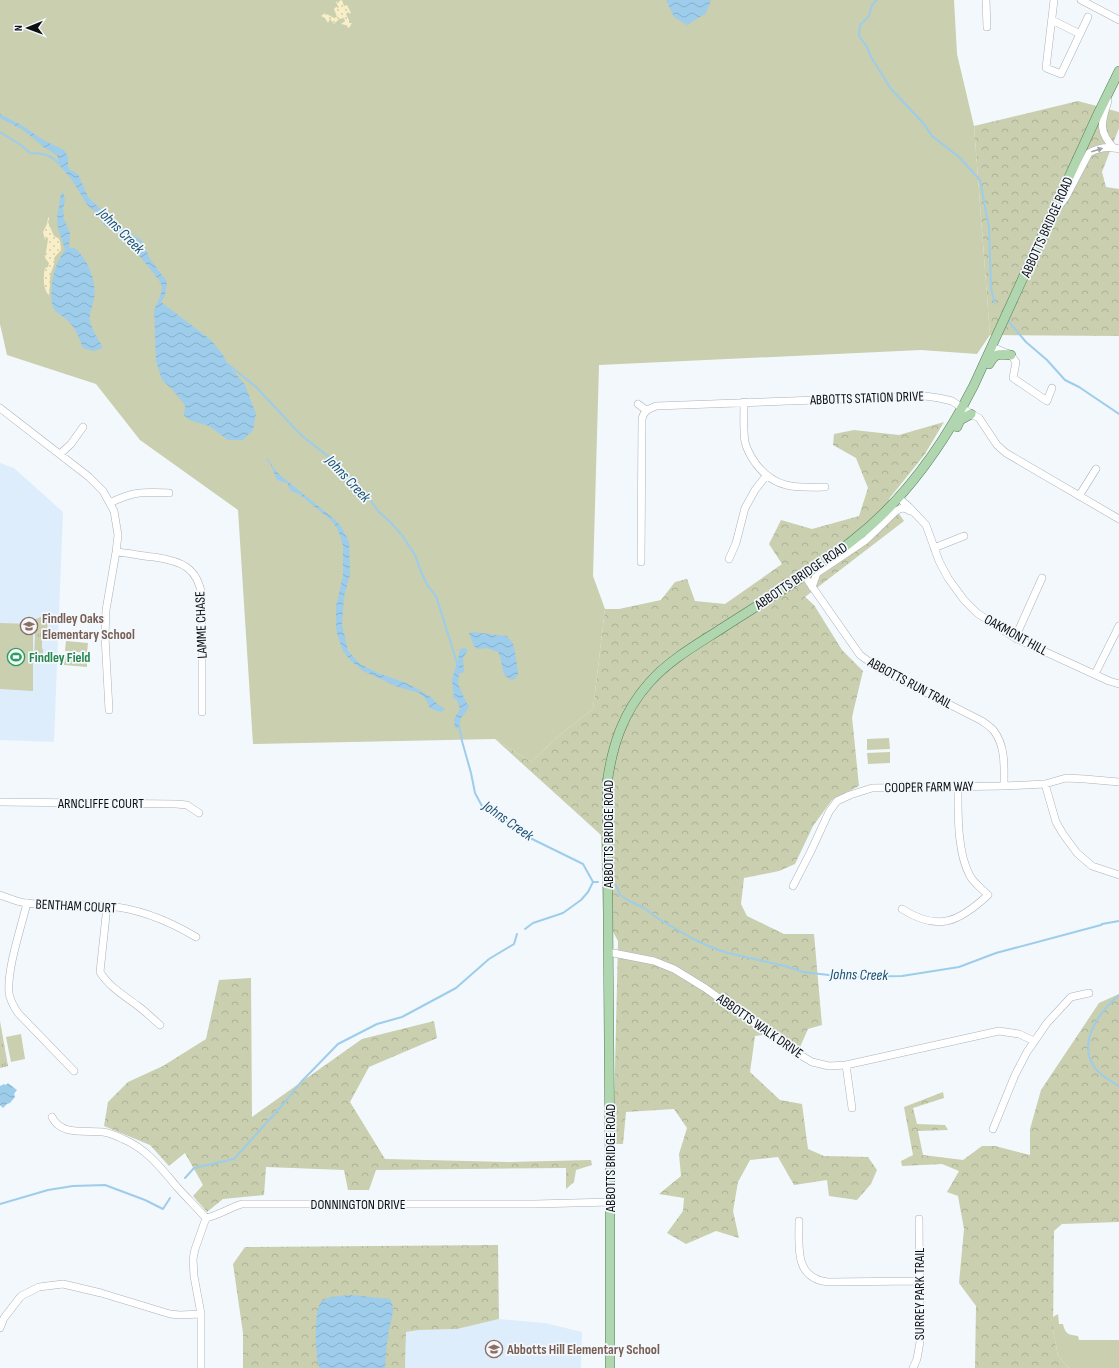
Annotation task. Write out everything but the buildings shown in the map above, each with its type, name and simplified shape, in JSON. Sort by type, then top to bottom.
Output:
[{"type":"main road","name":"ABBOTTS BRIDGE ROAD","points":[[610,1368],[607,784],[610,760],[624,720],[638,697],[664,667],[804,575],[854,540],[876,521],[919,474],[962,408],[974,385],[1119,70]]},
{"type":"main road","name":"ABBOTTS BRIDGE ROAD","points":[[974,385],[977,386],[980,383],[994,356],[998,354],[1010,355]]},
{"type":"main road","name":"ABBOTTS BRIDGE ROAD","points":[[936,450],[944,448],[960,420],[971,414]]},
{"type":"street","points":[[986,0],[987,28]]},
{"type":"street","points":[[1054,0],[1046,68],[1061,74],[1088,17]]},
{"type":"street","points":[[1081,0],[1119,20]]},
{"type":"street","points":[[1052,20],[1080,34]]},
{"type":"street","points":[[1111,87],[1102,122],[1104,134],[1110,143],[1117,148]]},
{"type":"street","points":[[1052,215],[1066,197],[1089,153],[1101,148],[1117,148]]},
{"type":"street","points":[[996,338],[997,345],[1010,355],[1016,362],[1013,378],[1046,401],[1052,388]]},
{"type":"street","points":[[992,347],[1010,355]]},
{"type":"street","name":"ABBOTTS STATION DRIVE","points":[[646,410],[656,406],[744,402],[925,396],[939,398],[952,401],[979,418],[997,445],[1006,453],[1119,519]]},
{"type":"street","points":[[744,402],[745,441],[752,458],[766,476],[785,485],[801,488],[825,487]]},
{"type":"street","points":[[638,404],[646,410],[642,419],[641,442],[642,562]]},
{"type":"street","points":[[0,408],[89,477],[103,491],[110,503],[116,520],[118,536],[106,610],[104,636],[109,710]]},
{"type":"street","points":[[60,454],[71,444],[83,427]]},
{"type":"street","points":[[1079,496],[1096,469]]},
{"type":"street","points":[[729,559],[736,543],[745,508],[755,490],[766,476]]},
{"type":"street","points":[[110,503],[129,494],[170,493]]},
{"type":"street","name":"OAKMONT HILL","points":[[898,498],[926,525],[939,561],[948,578],[964,600],[977,613],[1015,638],[1109,681],[1119,684]]},
{"type":"street","name":"ABBOTTS BRIDGE ROAD","points":[[812,587],[817,573],[866,540],[896,510],[904,508],[916,514]]},
{"type":"street","points":[[934,548],[964,536]]},
{"type":"street","name":"LAMME CHASE","points":[[116,552],[173,560],[183,564],[192,571],[197,578],[201,587],[202,597],[202,712]]},
{"type":"street","name":"ABBOTTS RUN TRAIL","points":[[804,575],[860,655],[878,668],[982,721],[994,731],[1000,741],[1003,752],[1004,786]]},
{"type":"street","points":[[1015,638],[1042,578]]},
{"type":"street","points":[[1095,674],[1119,626]]},
{"type":"street","name":"COOPER FARM WAY","points":[[793,886],[829,812],[837,801],[850,795],[872,788],[1045,784],[1066,778],[1119,782]]},
{"type":"street","points":[[1045,784],[1056,822],[1077,853],[1092,866],[1119,875]]},
{"type":"street","points":[[902,909],[913,916],[924,920],[944,922],[956,918],[966,912],[988,895],[971,877],[962,853],[958,787]]},
{"type":"street","name":"ARNCLIFFE COURT","points":[[0,802],[176,804],[187,805],[199,813]]},
{"type":"street","name":"BENTHAM COURT","points":[[0,895],[27,903],[107,906],[144,914],[178,927],[196,937]]},
{"type":"street","points":[[27,903],[10,969],[10,994],[12,1004],[18,1013],[74,1071]]},
{"type":"street","points":[[107,906],[100,972],[104,979],[112,987],[140,1007],[160,1025]]},
{"type":"street","name":"ABBOTTS WALK DRIVE","points":[[608,952],[654,961],[674,969],[705,988],[790,1049],[812,1062],[829,1066],[846,1065],[999,1031],[1019,1034],[1034,1041]]},
{"type":"street","points":[[993,1129],[1015,1075],[1027,1052],[1047,1022],[1067,1000],[1072,997],[1089,994]]},
{"type":"street","points":[[846,1065],[852,1108]]},
{"type":"street","points":[[52,1116],[55,1124],[66,1130],[105,1132],[124,1139],[143,1149],[158,1163],[206,1218],[195,1249],[194,1259],[194,1276],[201,1314],[201,1368]]},
{"type":"street","name":"DONNINGTON DRIVE","points":[[206,1218],[242,1204],[535,1204],[610,1202]]},
{"type":"street","name":"SURREY PARK TRAIL","points":[[913,1368],[917,1359],[920,1342],[919,1219]]},
{"type":"street","points":[[799,1221],[800,1260],[806,1271],[815,1279],[828,1282],[919,1281]]},
{"type":"street","points":[[0,1328],[4,1318],[21,1296],[39,1287],[63,1284],[115,1297],[170,1314],[201,1314]]},
{"type":"shaded area","name":"Findley Oaks Elementary School","points":[[0,463],[14,468],[63,512],[54,742],[0,740]]},
{"type":"shaded area","name":"Abbotts Hill Elementary School","points":[[499,1319],[545,1323],[582,1332],[581,1368],[405,1368],[406,1332],[419,1330],[457,1329]]},
{"type":"green space","points":[[0,0],[954,0],[957,54],[974,126],[990,335],[977,354],[921,350],[599,365],[593,576],[605,609],[593,709],[562,733],[531,762],[495,739],[253,744],[238,510],[140,440],[96,384],[7,355],[0,324]]},
{"type":"green space","points":[[1078,101],[1119,112],[1119,128],[1102,172],[1106,187],[1119,189],[1119,336],[990,335],[974,126]]},
{"type":"green space","points":[[944,422],[925,454],[889,499],[904,521],[805,597],[814,605],[842,650],[863,671],[852,717],[859,786],[832,800],[813,826],[795,864],[779,871],[744,878],[741,904],[747,916],[784,934],[814,934],[822,1025],[808,1029],[800,1047],[778,1033],[755,1036],[750,1072],[780,1100],[802,1104],[808,1149],[824,1156],[868,1157],[877,1170],[871,1184],[857,1200],[829,1196],[827,1180],[794,1185],[778,1157],[750,1160],[738,1182],[733,1211],[739,1238],[716,1231],[686,1244],[667,1233],[683,1211],[684,1198],[659,1194],[681,1176],[679,1154],[687,1128],[674,1109],[626,1112],[623,1144],[615,1144],[614,1112],[618,941],[603,913],[601,835],[495,739],[531,762],[562,733],[593,709],[605,609],[619,609],[661,600],[675,582],[687,579],[695,601],[725,604],[782,564],[769,544],[781,520],[812,529],[859,516],[868,488],[856,458],[833,445],[834,434],[854,430],[899,435]]},
{"type":"green space","points":[[45,615],[48,621],[47,631],[42,632],[43,658],[34,658],[34,620]]},
{"type":"green space","name":"Findley Field","points":[[0,623],[33,624],[33,691],[0,689]]},
{"type":"green space","points":[[66,641],[88,643],[87,653],[65,651]]},
{"type":"green space","points":[[65,655],[87,656],[87,667],[64,665]]},
{"type":"green space","points":[[889,738],[890,749],[867,750],[867,739]]},
{"type":"green space","points":[[890,752],[890,763],[868,764],[867,753]]},
{"type":"green space","points":[[251,978],[252,1117],[362,1039],[434,1021],[437,1038],[369,1067],[350,1102],[385,1159],[508,1162],[591,1160],[592,1165],[576,1170],[574,1182],[566,1189],[566,1168],[376,1170],[369,1190],[348,1190],[344,1170],[266,1167],[264,1195],[223,1199],[207,1212],[193,1196],[203,1185],[185,1153],[169,1166],[150,1145],[104,1126],[108,1102],[128,1082],[163,1066],[206,1039],[219,980]]},
{"type":"green space","points":[[1119,994],[1119,1222],[1062,1224],[1054,1231],[1053,1330],[1058,1356],[1069,1368],[975,1368],[976,1306],[959,1283],[964,1229],[958,1196],[947,1192],[959,1171],[942,1164],[902,1166],[901,1161],[913,1155],[904,1107],[943,1092],[944,1098],[913,1108],[917,1124],[945,1125],[948,1130],[918,1131],[923,1155],[963,1160],[982,1146],[995,1146],[1030,1155],[1030,1129],[1041,1090],[1099,1003]]},
{"type":"green space","points":[[0,1021],[8,1066],[0,1068]]},
{"type":"green space","points":[[21,1034],[25,1059],[11,1062],[6,1037]]},
{"type":"green space","points":[[498,1245],[499,1319],[457,1329],[419,1330],[406,1332],[405,1368],[243,1368],[243,1333],[233,1264],[245,1247]]},
{"type":"green space","points":[[1058,1314],[1059,1324],[1063,1324],[1068,1333],[1078,1336],[1079,1340],[1119,1340],[1119,1368],[1069,1368],[1058,1356],[1053,1330],[1053,1317]]},
{"type":"sand","points":[[342,0],[344,6],[347,5],[351,13],[350,15],[348,12],[346,14],[349,23],[352,23],[349,28],[341,24],[345,21],[344,18],[339,19],[334,24],[330,19],[328,23],[325,18],[321,16],[325,13],[334,18],[337,17],[334,9],[336,7],[339,8],[336,2]]},
{"type":"sand","points":[[50,217],[48,222],[54,236],[60,241],[61,250],[54,258],[50,275],[49,295],[45,287],[44,279],[45,268],[48,267],[49,263],[45,258],[48,239],[47,237],[45,240],[43,232],[48,218]]},
{"type":"water","points":[[666,0],[711,0],[706,13],[687,25],[674,17]]},
{"type":"water","points":[[0,114],[23,126],[43,140],[64,150],[68,157],[69,169],[78,174],[88,197],[116,226],[141,240],[150,259],[167,282],[165,295],[161,302],[211,340],[245,385],[256,414],[253,430],[243,440],[228,440],[209,426],[189,420],[184,415],[185,405],[172,389],[162,380],[156,361],[154,310],[161,294],[162,287],[159,280],[138,254],[127,237],[104,225],[99,213],[91,209],[86,203],[72,180],[59,165],[57,155],[45,148],[23,130],[0,118]]},
{"type":"water","points":[[63,192],[65,200],[63,209],[64,219],[70,233],[69,248],[75,248],[84,258],[93,278],[95,292],[90,320],[93,331],[103,348],[93,351],[83,348],[73,327],[54,309],[52,305],[52,284],[54,274],[58,262],[65,250],[58,228],[57,218],[61,194]]},
{"type":"water","points":[[267,458],[280,475],[341,526],[349,542],[350,574],[344,597],[342,624],[348,651],[360,664],[378,673],[406,683],[432,698],[437,704],[445,709],[442,712],[430,708],[425,698],[419,693],[398,687],[363,671],[351,661],[343,651],[337,634],[336,625],[336,606],[343,576],[343,546],[341,538],[337,528],[331,520],[299,494],[291,491],[287,483],[277,480],[271,465],[266,459]]},
{"type":"water","points":[[473,632],[506,636],[509,638],[514,646],[518,675],[515,679],[511,680],[504,674],[498,652],[487,648],[478,649],[474,646],[469,633]]},
{"type":"water","points":[[465,648],[468,650],[463,658],[464,672],[459,674],[458,684],[467,704],[469,705],[467,711],[461,719],[460,726],[457,729],[455,728],[454,719],[460,709],[457,700],[452,697],[453,694],[456,693],[453,692],[452,679],[460,649]]},
{"type":"water","points":[[8,1083],[17,1090],[14,1094],[15,1097],[3,1108],[0,1105],[0,1086]]},
{"type":"water","points":[[350,1295],[390,1299],[392,1303],[393,1312],[387,1340],[385,1368],[320,1368],[318,1364],[316,1321],[319,1306],[325,1299],[335,1296]]},
{"type":"waterway","points":[[877,0],[872,5],[869,16],[860,25],[859,36],[867,47],[871,57],[891,89],[924,124],[932,136],[959,157],[980,180],[989,228],[991,288],[995,304]]},
{"type":"waterway","name":"Johns Creek","points":[[0,132],[21,145],[30,153],[46,155],[53,158],[59,164]]},
{"type":"waterway","points":[[1009,322],[1026,342],[1047,360],[1065,380],[1079,387],[1119,414]]},
{"type":"waterway","name":"Johns Creek","points":[[225,362],[256,387],[301,435],[338,464],[368,497],[379,512],[402,535],[415,555],[428,586],[436,596],[458,667]]},
{"type":"waterway","name":"Johns Creek","points":[[459,725],[475,793],[482,806],[505,820],[524,835],[583,864],[593,882]]},
{"type":"waterway","name":"Johns Creek","points":[[593,882],[598,882]]},
{"type":"waterway","points":[[525,929],[533,923],[563,913],[581,900],[588,892],[593,882]]},
{"type":"waterway","name":"Johns Creek","points":[[616,885],[620,895],[644,908],[657,918],[693,939],[713,948],[803,972],[846,977],[902,976],[959,967],[996,953],[1102,924],[1119,921]]},
{"type":"waterway","points":[[185,1178],[194,1168],[234,1159],[301,1082],[338,1044],[377,1024],[402,1017],[456,988],[489,959],[514,944],[517,934]]},
{"type":"waterway","name":"Johns Creek","points":[[1119,995],[1099,1017],[1090,1036],[1088,1046],[1089,1055],[1095,1068],[1104,1077],[1119,1086]]},
{"type":"waterway","points":[[0,1204],[48,1190],[73,1186],[105,1185],[145,1200],[163,1209],[170,1198]]},
{"type":"place","name":"Findley Oaks Elementary School","points":[[29,626]]},
{"type":"place","name":"Findley Field","points":[[16,657]]},
{"type":"place","name":"Abbotts Hill Elementary School","points":[[494,1349]]}]
